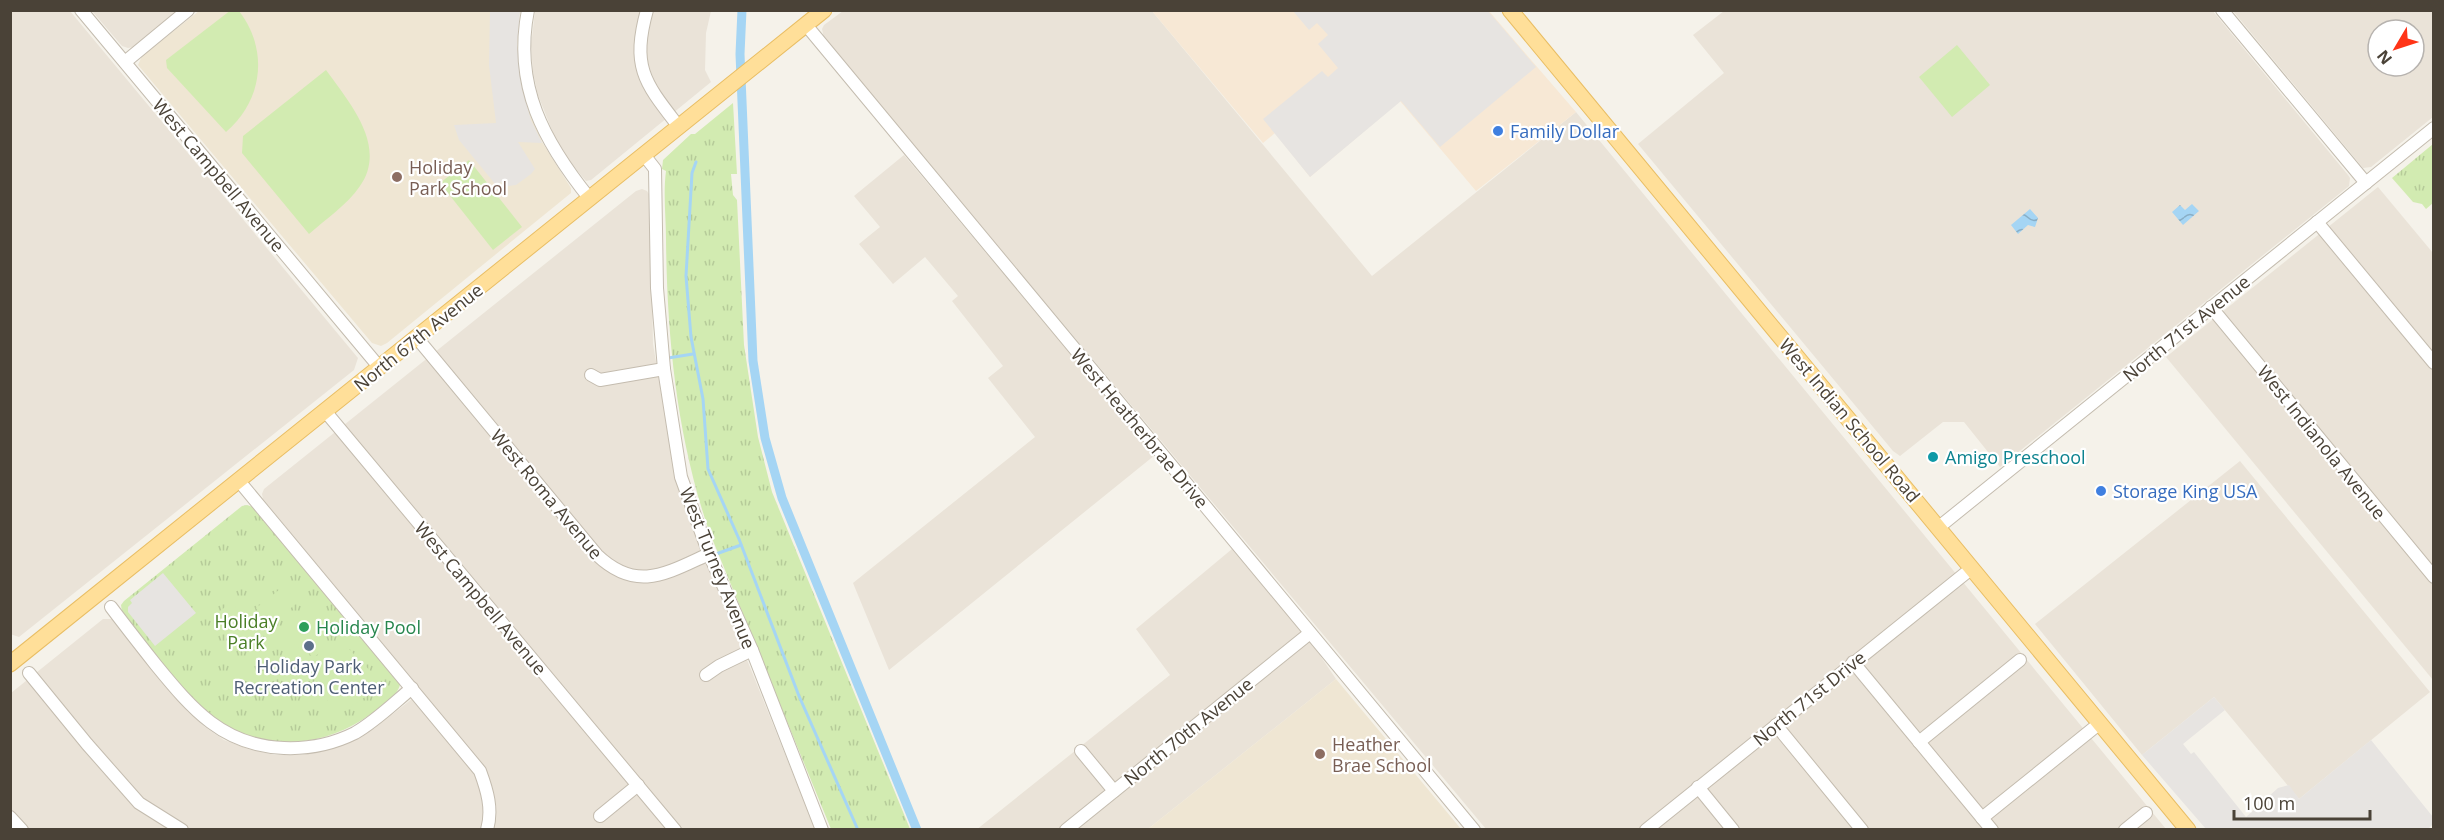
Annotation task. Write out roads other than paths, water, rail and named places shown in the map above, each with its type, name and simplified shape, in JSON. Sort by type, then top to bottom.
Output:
[{"type":"main road","name":"North 67th Avenue","points":[[13,656],[239,481],[824,10]]},
{"type":"main road","name":"West Indian School Road","points":[[1510,10],[2188,830]]},
{"type":"street","name":"West Campbell Avenue","points":[[81,10],[380,368]]},
{"type":"street","points":[[125,62],[188,10]]},
{"type":"street","points":[[528,10],[524,54],[528,90],[534,109],[553,149],[590,199]]},
{"type":"street","points":[[647,10],[640,38],[641,67],[653,92],[680,127]]},
{"type":"street","points":[[2222,10],[2366,183]]},
{"type":"street","name":"West Heatherbrae Drive","points":[[806,25],[1474,830]]},
{"type":"street","name":"North 71st Avenue","points":[[1939,527],[2433,128]]},
{"type":"street","name":"West Turney Avenue","points":[[644,155],[655,169],[657,288],[664,369],[681,477],[709,555],[752,650],[822,830]]},
{"type":"street","points":[[2317,222],[2433,363]]},
{"type":"street","name":"West Indianola Avenue","points":[[2211,307],[2433,577]]},
{"type":"street","name":"West Roma Avenue","points":[[417,338],[597,555],[614,570],[634,577],[653,578],[709,555]]},
{"type":"street","points":[[591,375],[600,380],[664,369]]},
{"type":"street","name":"West Campbell Avenue","points":[[325,411],[675,830]]},
{"type":"street","points":[[239,481],[480,771],[488,790],[489,823]]},
{"type":"street","name":"North 71st Drive","points":[[1646,830],[1972,568]]},
{"type":"street","points":[[111,608],[189,704],[210,723],[232,736],[259,746],[297,748],[330,743],[354,733],[412,688]]},
{"type":"street","name":"North 70th Avenue","points":[[1066,830],[1310,633]]},
{"type":"street","points":[[706,675],[752,650]]},
{"type":"street","points":[[1919,742],[2020,660]]},
{"type":"street","points":[[1854,662],[1992,830]]},
{"type":"street","points":[[29,673],[139,803],[182,830]]},
{"type":"street","points":[[1982,818],[2100,723]]},
{"type":"street","points":[[1776,725],[1862,830]]},
{"type":"street","points":[[1081,750],[1114,791]]},
{"type":"street","points":[[600,816],[638,785]]},
{"type":"street","points":[[1698,788],[1733,830]]},
{"type":"street","points":[[2126,830],[2146,813]]},
{"type":"street","points":[[11,817],[22,830]]},
{"type":"water","points":[[2192,204],[2199,211],[2183,225],[2172,212],[2180,205],[2185,210]]},
{"type":"water","points":[[2030,209],[2038,218],[2035,227],[2028,225],[2018,234],[2011,225]]},
{"type":"waterway","points":[[742,10],[740,54],[753,361],[765,438],[782,498],[917,830]]},
{"type":"waterway","points":[[696,162],[692,173],[686,276],[691,337],[703,399],[708,469],[739,539],[799,696],[858,830]]},
{"type":"waterway","points":[[668,358],[693,354]]},
{"type":"waterway","points":[[716,554],[741,545]]},
{"type":"place","name":"Family Dollar","points":[[1498,131]]},
{"type":"place","name":"Holiday Park School","points":[[397,177]]},
{"type":"place","name":"Amigo Preschool","points":[[1933,457]]},
{"type":"place","name":"Storage King USA","points":[[2101,491]]},
{"type":"place","name":"Holiday Pool","points":[[304,627]]},
{"type":"place","name":"Holiday Park Recreation Center","points":[[309,646]]},
{"type":"place","name":"Heather Brae School","points":[[1320,754]]},
{"type":"park label","name":"Holiday Park","points":[[246,631]]}]
